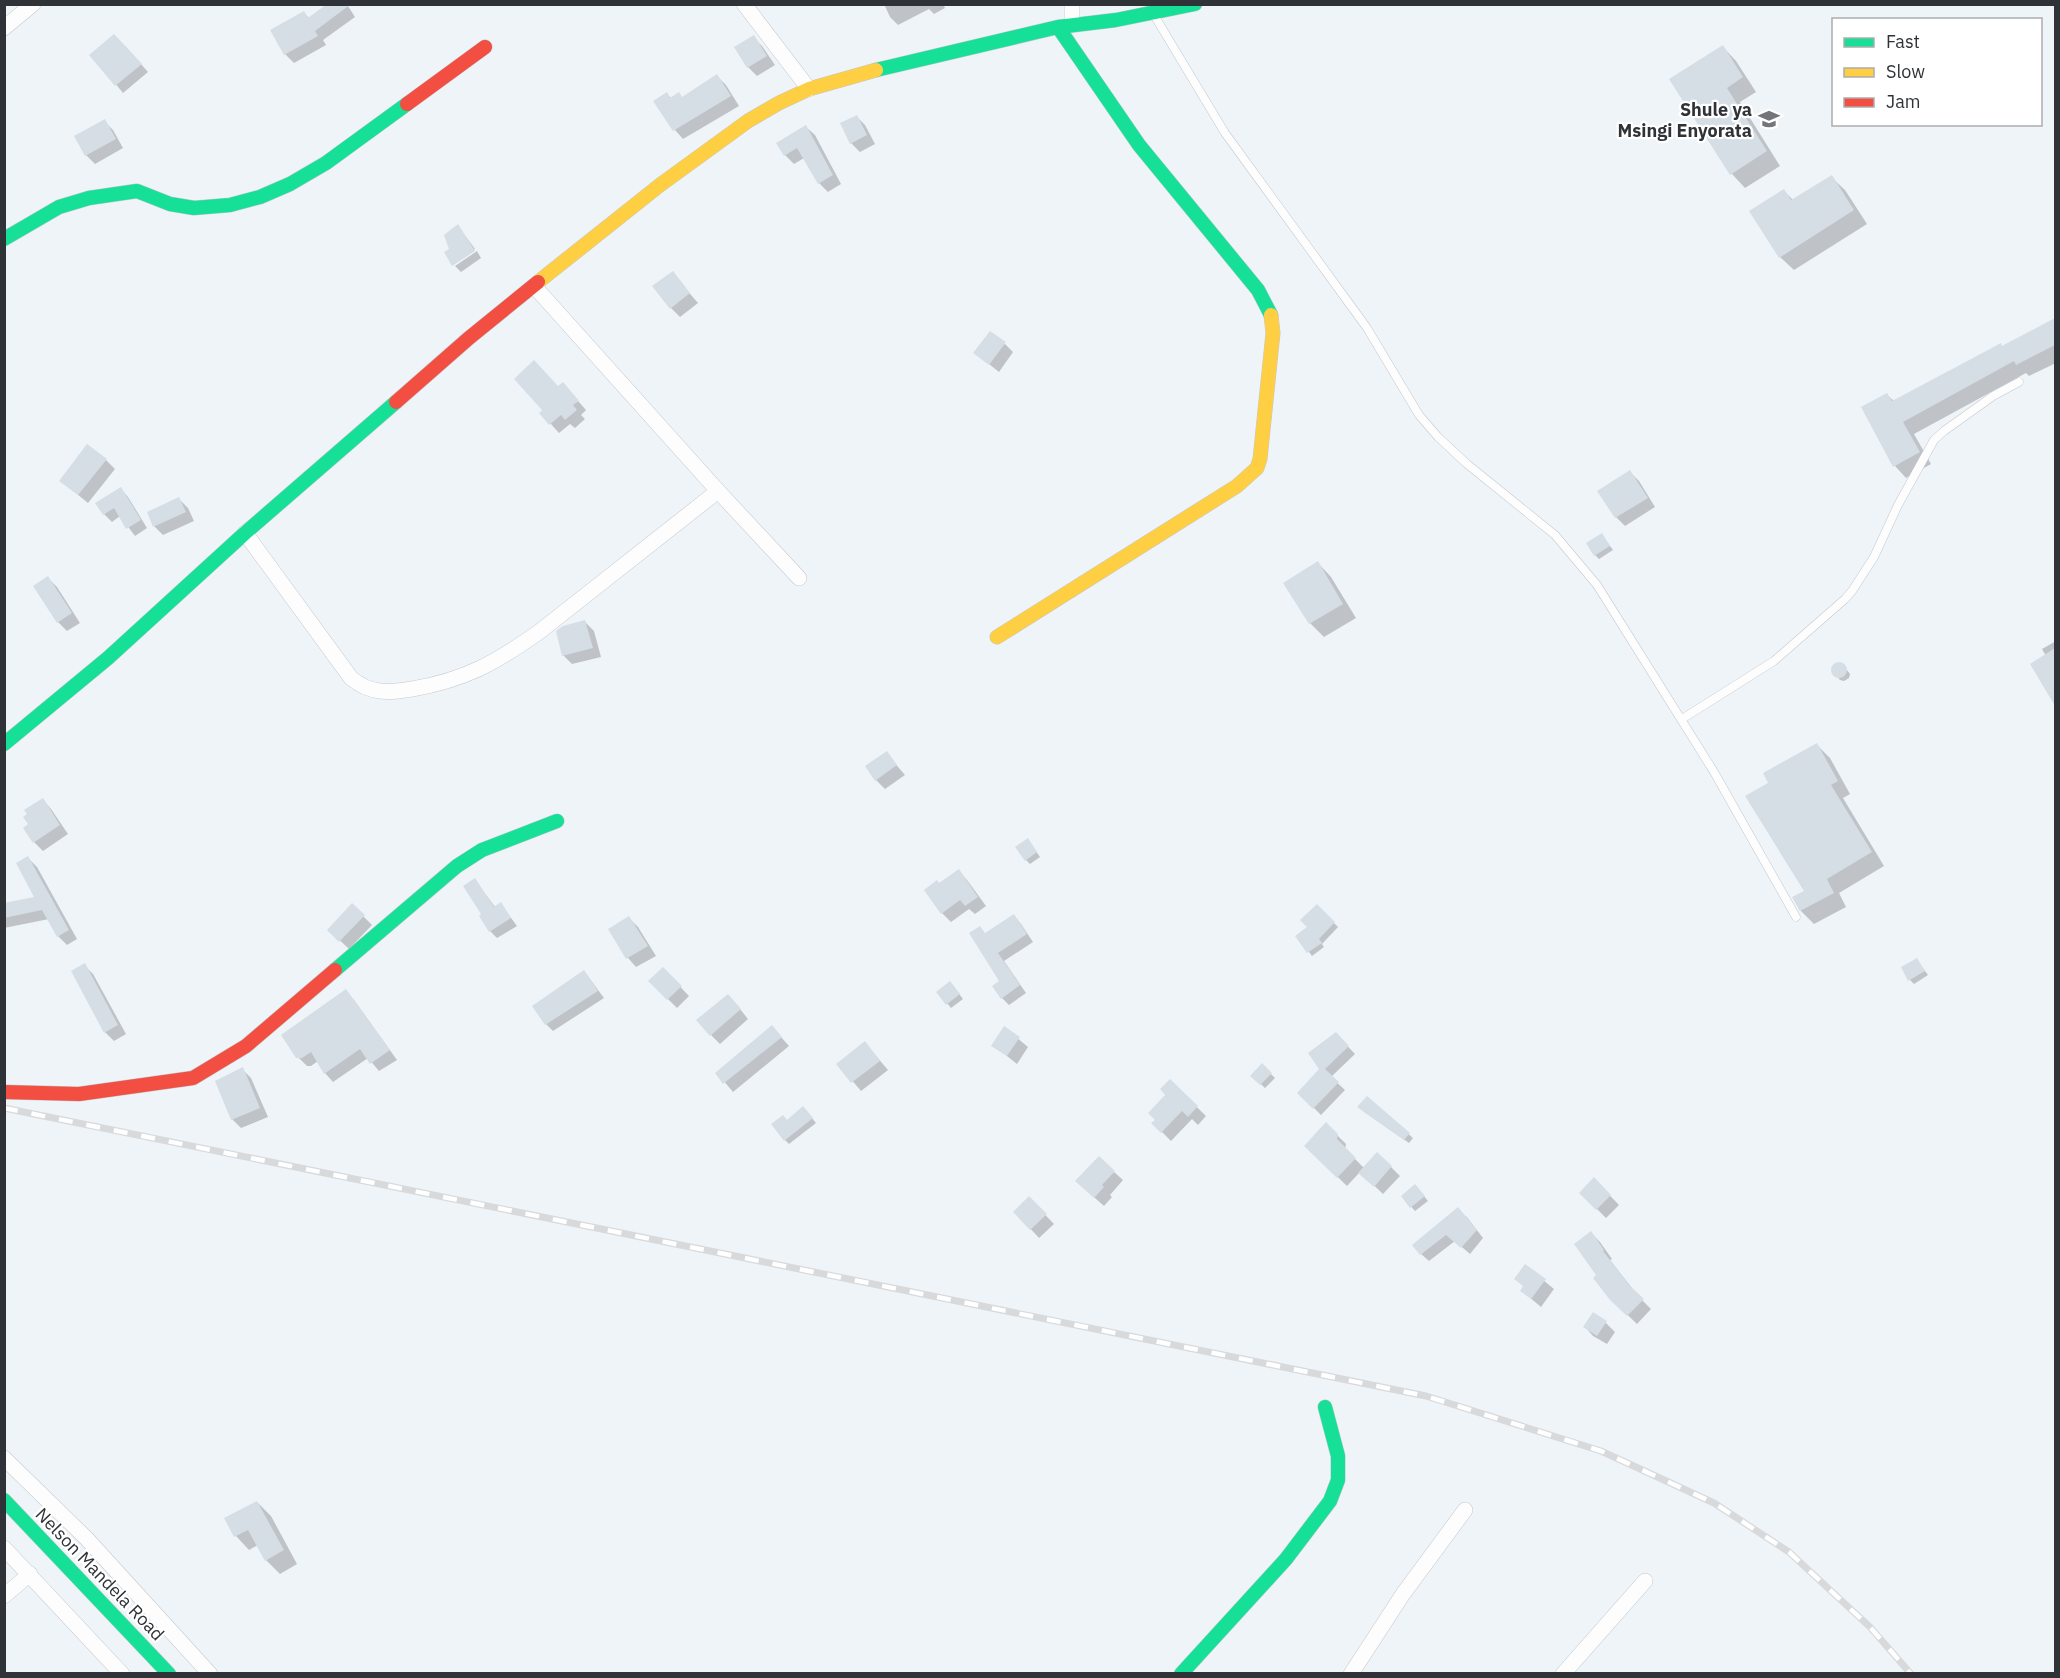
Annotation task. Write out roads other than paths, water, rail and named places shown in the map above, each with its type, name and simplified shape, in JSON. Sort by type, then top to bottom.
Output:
[{"type":"street","points":[[4,28],[33,4]]},
{"type":"street","points":[[744,4],[809,89]]},
{"type":"street","points":[[997,637],[1237,486],[1253,472],[1260,459],[1273,333],[1273,319],[1270,311],[1249,278],[1139,145],[1106,100],[1065,26],[1072,4]]},
{"type":"street","points":[[4,744],[125,642],[245,532],[461,346],[660,185],[748,121],[809,89],[853,75],[950,50],[1065,26],[1153,14],[1195,4]]},
{"type":"street","points":[[4,239],[59,207],[89,198],[137,191],[170,204],[194,208],[230,205],[260,197],[290,184],[326,163],[485,47]]},
{"type":"street","points":[[534,286],[799,578]]},
{"type":"street","points":[[245,532],[351,678],[359,685],[386,693],[448,681],[470,674],[508,654],[718,491]]},
{"type":"street","points":[[4,1092],[79,1094],[172,1082],[202,1074],[254,1039],[458,866],[482,850],[557,821]]},
{"type":"street","points":[[1181,1674],[1286,1559],[1330,1501],[1338,1479],[1338,1456],[1325,1407]]},
{"type":"street","points":[[4,1458],[87,1539],[210,1674]]},
{"type":"street","name":"Nelson Mandela Road","points":[[4,1500],[169,1674]]},
{"type":"street","points":[[1351,1674],[1403,1594],[1466,1510]]},
{"type":"street","points":[[4,1548],[122,1674]]},
{"type":"street","points":[[4,1596],[30,1574]]},
{"type":"street","points":[[1563,1674],[1645,1581]]},
{"type":"lane","points":[[1153,14],[1225,133],[1367,328],[1419,415],[1438,437],[1467,464],[1536,518],[1571,551],[1597,585],[1682,719],[1796,917]]},
{"type":"lane","points":[[1682,719],[1774,661],[1852,591],[1874,557],[1898,505],[1935,440],[1993,396],[2019,382]]},
{"type":"railway","points":[[4,1108],[1426,1396],[1601,1451],[1714,1503],[1789,1552],[1870,1627],[1911,1674]]},
{"type":"place","name":"Shule ya Msingi Enyorata","points":[[1769,119]]}]
